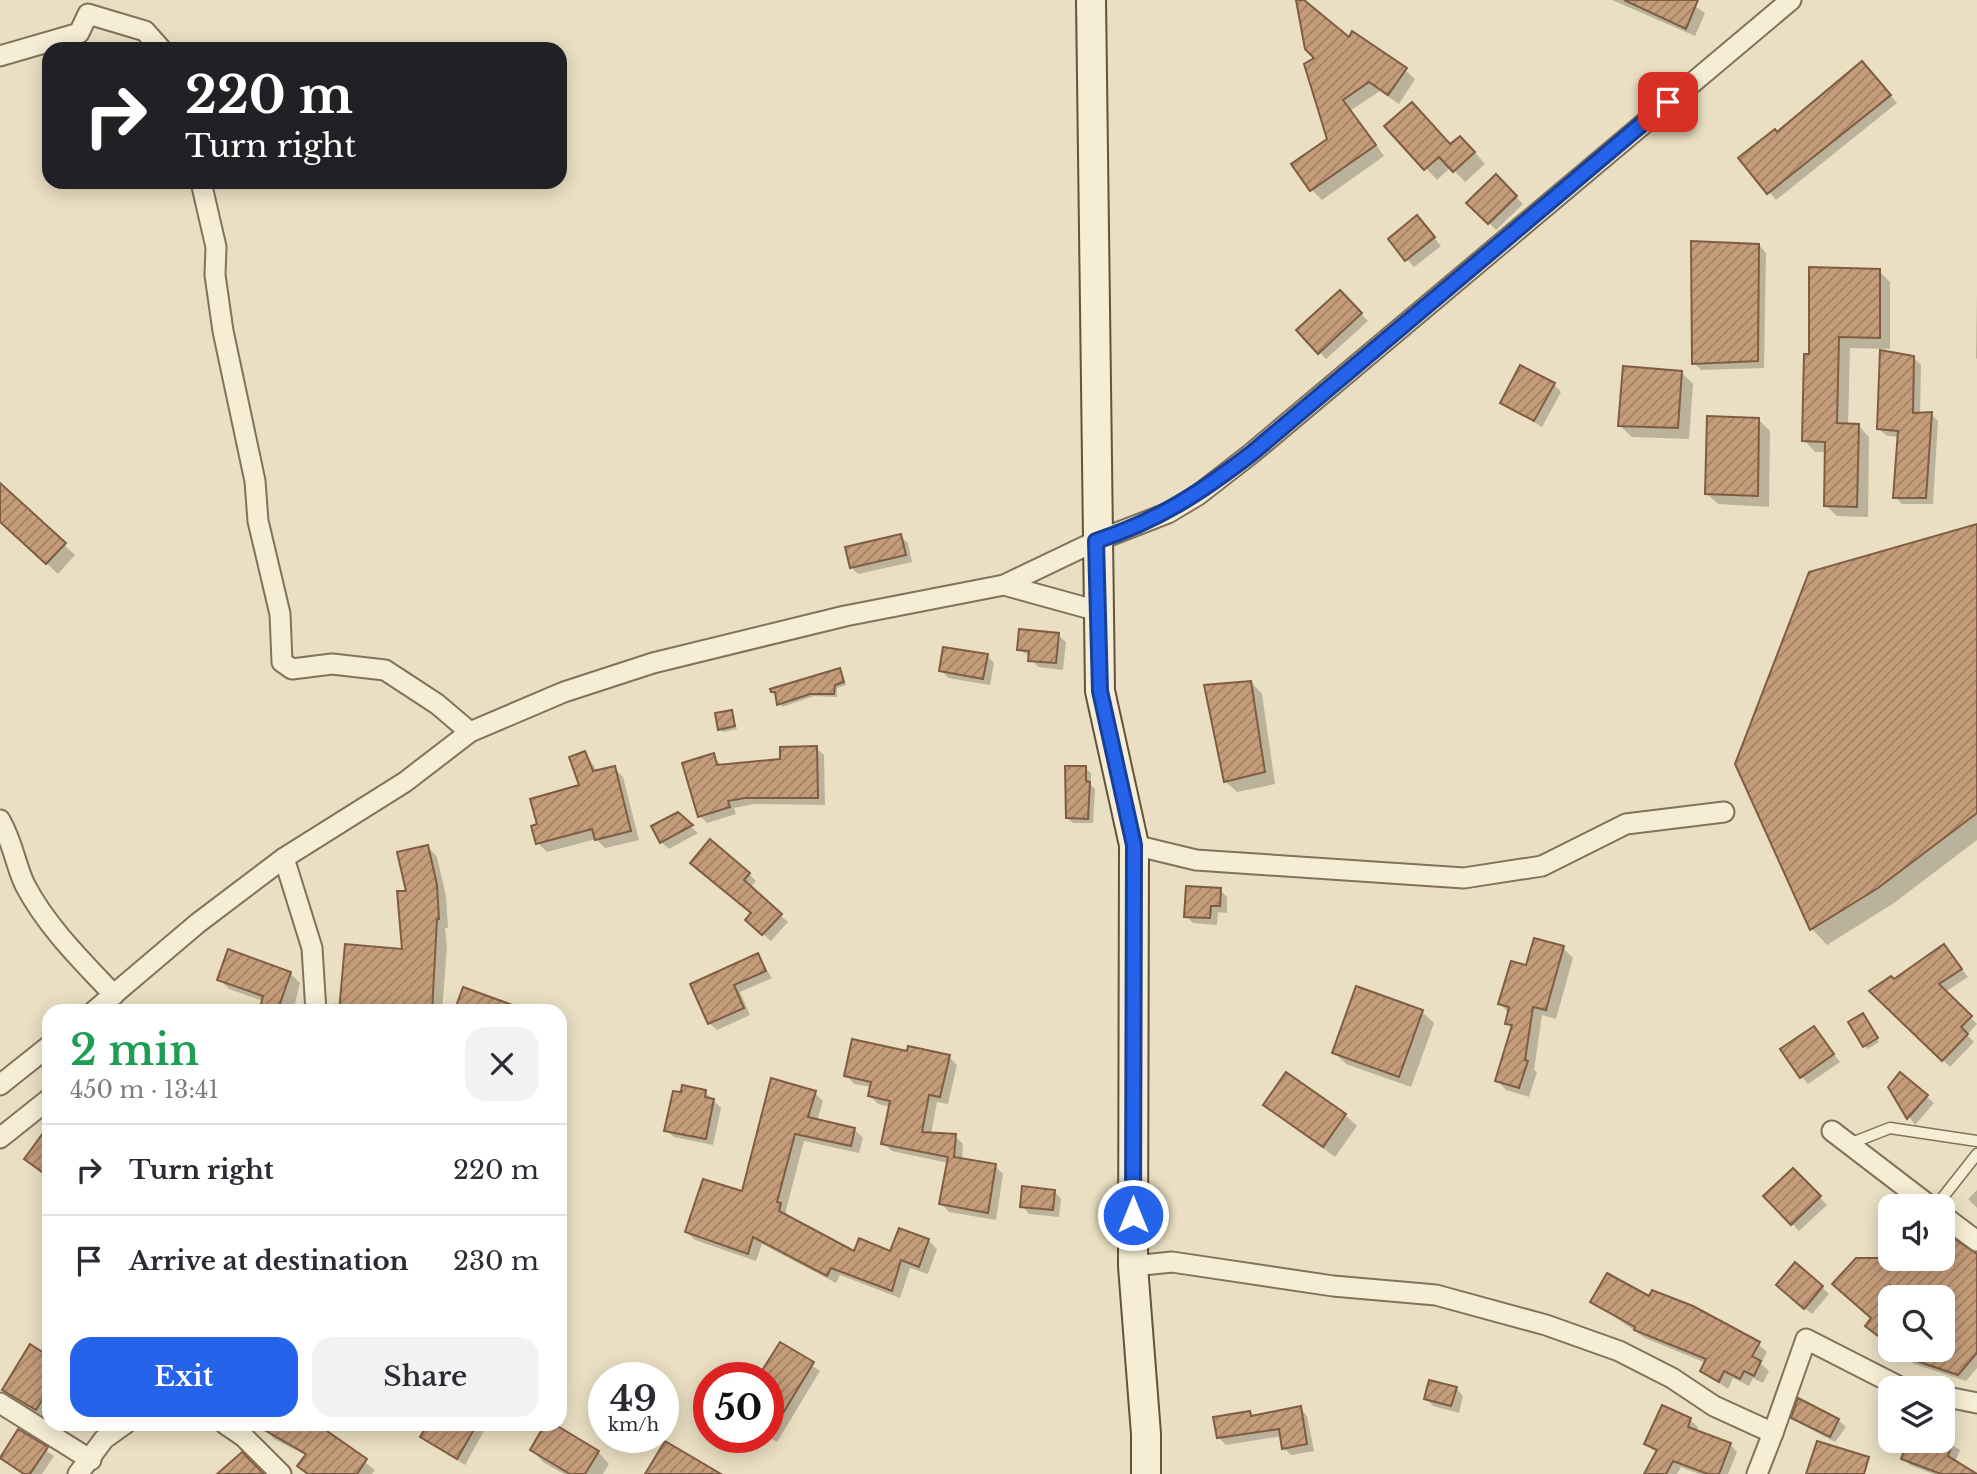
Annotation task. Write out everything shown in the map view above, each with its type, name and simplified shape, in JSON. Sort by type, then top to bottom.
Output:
[{"type":"main road","points":[[1091,0],[1100,691],[1134,845],[1133,1266],[1146,1434],[1146,1474]]},
{"type":"street","points":[[103,1004],[198,923],[284,858],[405,782],[470,732],[564,692],[653,663],[845,615],[1004,584],[1096,541],[1168,513],[1198,495],[1252,453],[1791,0]]},
{"type":"street","points":[[49,42],[79,33],[88,14],[145,31],[155,42]]},
{"type":"street","points":[[0,57],[42,44]]},
{"type":"street","points":[[203,189],[216,247],[215,275],[223,331],[255,481],[258,521],[280,614],[282,662],[292,669],[332,664],[385,670],[437,704],[470,732]]},
{"type":"street","points":[[1004,584],[1098,611]]},
{"type":"street","points":[[1134,845],[1196,860],[1464,878],[1542,866],[1626,824],[1724,812]]},
{"type":"street","points":[[0,820],[12,840],[24,884],[52,926],[114,995]]},
{"type":"street","points":[[284,858],[312,948],[316,1004]]},
{"type":"street","points":[[0,1085],[42,1052]]},
{"type":"street","points":[[0,1138],[42,1105]]},
{"type":"street","points":[[1832,1131],[1914,1194]]},
{"type":"street","points":[[1955,1225],[1977,1241]]},
{"type":"street","points":[[1133,1266],[1172,1262],[1333,1286],[1436,1295],[1546,1325],[1619,1351],[1672,1378],[1714,1406],[1773,1433]]},
{"type":"street","points":[[1757,1474],[1806,1339],[1878,1376]]},
{"type":"street","points":[[1955,1399],[1977,1403]]},
{"type":"street","points":[[0,1403],[84,1467],[104,1439],[115,1431]]},
{"type":"street","points":[[235,1431],[281,1474]]},
{"type":"lane","points":[[1849,1144],[1890,1128],[1977,1141]]},
{"type":"lane","points":[[1945,1194],[1977,1154]]},
{"type":"building","points":[[1296,0],[1304,0],[1349,37],[1352,31],[1407,68],[1388,95],[1369,82],[1343,100],[1376,145],[1310,191],[1291,164],[1327,139],[1304,64],[1314,58],[1305,49]]},
{"type":"building","points":[[1624,0],[1698,0],[1686,29]]},
{"type":"building","points":[[1862,61],[1891,95],[1767,194],[1738,158],[1775,129],[1777,132]]},
{"type":"building","points":[[1412,102],[1450,144],[1460,136],[1475,152],[1453,172],[1439,157],[1424,170],[1384,126]]},
{"type":"building","points":[[1496,174],[1517,196],[1488,224],[1466,203]]},
{"type":"building","points":[[1417,215],[1435,237],[1405,261],[1388,239]]},
{"type":"building","points":[[1691,241],[1759,244],[1758,361],[1692,364]]},
{"type":"building","points":[[1809,267],[1880,269],[1880,338],[1839,337],[1837,423],[1859,424],[1857,507],[1824,506],[1825,442],[1802,441],[1804,354],[1809,354]]},
{"type":"building","points":[[1340,290],[1362,313],[1318,354],[1296,330]]},
{"type":"building","points":[[1880,350],[1914,356],[1913,413],[1932,412],[1926,498],[1893,498],[1898,431],[1877,429]]},
{"type":"building","points":[[1520,365],[1555,383],[1534,421],[1500,403]]},
{"type":"building","points":[[1623,366],[1682,371],[1678,428],[1618,426]]},
{"type":"building","points":[[1707,416],[1759,418],[1758,496],[1705,494]]},
{"type":"building","points":[[0,483],[66,543],[46,564],[0,522]]},
{"type":"building","points":[[1977,524],[1977,813],[1878,888],[1810,930],[1735,764],[1809,572]]},
{"type":"building","points":[[901,534],[906,555],[850,568],[845,547]]},
{"type":"building","points":[[1019,629],[1059,633],[1056,663],[1028,661],[1029,651],[1017,650]]},
{"type":"building","points":[[943,647],[988,654],[983,679],[939,671]]},
{"type":"building","points":[[840,668],[844,682],[835,685],[834,694],[810,694],[777,705],[775,692],[770,689]]},
{"type":"building","points":[[1251,681],[1265,772],[1224,782],[1204,685]]},
{"type":"building","points":[[732,710],[735,726],[718,730],[715,713]]},
{"type":"building","points":[[817,746],[818,798],[745,798],[728,801],[730,807],[698,817],[682,763],[714,753],[717,765],[780,759],[780,747]]},
{"type":"building","points":[[585,751],[593,771],[615,766],[631,831],[595,840],[592,829],[536,844],[531,826],[537,824],[530,799],[579,785],[569,757]]},
{"type":"building","points":[[1065,766],[1086,766],[1086,781],[1090,782],[1088,819],[1066,818]]},
{"type":"building","points":[[678,812],[693,825],[660,843],[651,826]]},
{"type":"building","points":[[710,839],[750,873],[744,880],[782,914],[762,935],[745,920],[751,913],[690,863]]},
{"type":"building","points":[[428,845],[437,885],[439,919],[432,1004],[340,1004],[345,944],[402,949],[397,891],[406,891],[397,852]]},
{"type":"building","points":[[1186,886],[1221,888],[1220,906],[1211,906],[1210,918],[1184,917]]},
{"type":"building","points":[[1534,938],[1564,946],[1546,1010],[1533,1007],[1525,1060],[1528,1061],[1519,1088],[1495,1081],[1512,1025],[1505,1024],[1509,1007],[1498,1004],[1511,961],[1526,965]]},
{"type":"building","points":[[1944,944],[1962,969],[1939,984],[1972,1016],[1961,1027],[1968,1034],[1942,1061],[1869,991],[1891,976],[1894,979]]},
{"type":"building","points":[[228,949],[291,972],[280,1004],[261,1004],[263,996],[217,980]]},
{"type":"building","points":[[758,953],[766,971],[734,985],[744,1008],[708,1024],[690,984]]},
{"type":"building","points":[[1356,986],[1423,1010],[1399,1077],[1332,1053]]},
{"type":"building","points":[[463,987],[510,1004],[457,1004]]},
{"type":"building","points":[[1863,1013],[1878,1038],[1863,1047],[1848,1022]]},
{"type":"building","points":[[1814,1026],[1834,1054],[1800,1078],[1780,1049]]},
{"type":"building","points":[[852,1039],[907,1051],[908,1046],[950,1055],[940,1097],[929,1095],[922,1132],[956,1134],[954,1157],[996,1164],[988,1213],[939,1204],[948,1157],[881,1144],[890,1101],[868,1096],[871,1082],[844,1076]]},
{"type":"building","points":[[1286,1072],[1346,1114],[1323,1147],[1263,1105]]},
{"type":"building","points":[[1900,1072],[1928,1095],[1907,1119],[1888,1087]]},
{"type":"building","points":[[771,1078],[816,1091],[808,1117],[855,1128],[851,1146],[795,1134],[777,1202],[781,1203],[779,1211],[854,1251],[859,1238],[890,1251],[899,1228],[929,1239],[919,1267],[901,1260],[892,1291],[831,1268],[827,1276],[753,1237],[748,1254],[685,1232],[703,1179],[742,1191]]},
{"type":"building","points":[[682,1085],[706,1090],[705,1097],[714,1099],[706,1139],[664,1131],[673,1091],[681,1092]]},
{"type":"building","points":[[42,1135],[42,1172],[24,1159]]},
{"type":"building","points":[[1793,1168],[1821,1196],[1791,1225],[1763,1196]]},
{"type":"building","points":[[1022,1186],[1055,1190],[1053,1210],[1020,1207]]},
{"type":"building","points":[[1955,1239],[1977,1254],[1977,1353],[1958,1375],[1920,1362],[1955,1362],[1955,1285],[1878,1285],[1878,1336],[1865,1326],[1871,1318],[1832,1284],[1856,1258],[1878,1258],[1878,1271],[1955,1271]]},
{"type":"building","points":[[1795,1262],[1823,1286],[1804,1309],[1776,1285]]},
{"type":"building","points":[[1607,1273],[1649,1296],[1652,1290],[1693,1306],[1760,1342],[1752,1356],[1761,1361],[1754,1376],[1744,1371],[1740,1379],[1724,1371],[1719,1382],[1700,1371],[1706,1359],[1634,1330],[1635,1327],[1590,1302]]},
{"type":"building","points":[[780,1342],[814,1362],[784,1412],[784,1362],[767,1362]]},
{"type":"building","points":[[30,1344],[42,1352],[42,1400],[36,1410],[2,1390]]},
{"type":"building","points":[[1429,1380],[1457,1387],[1451,1406],[1424,1399]]},
{"type":"building","points":[[1798,1398],[1839,1419],[1830,1437],[1791,1418]]},
{"type":"building","points":[[1662,1405],[1691,1418],[1688,1427],[1731,1443],[1719,1474],[1708,1474],[1673,1461],[1666,1474],[1644,1474],[1657,1450],[1644,1444]]},
{"type":"building","points":[[1301,1406],[1307,1444],[1282,1449],[1279,1429],[1217,1438],[1213,1417],[1250,1411],[1251,1416]]},
{"type":"building","points":[[18,1429],[48,1447],[30,1474],[24,1474],[0,1458]]},
{"type":"building","points":[[266,1431],[327,1431],[367,1459],[357,1474],[308,1474],[297,1466],[306,1454]]},
{"type":"building","points":[[424,1431],[473,1431],[457,1459],[420,1437]]},
{"type":"building","points":[[541,1431],[566,1431],[588,1444],[588,1453],[598,1453],[585,1474],[570,1474],[530,1450]]},
{"type":"building","points":[[1817,1441],[1869,1457],[1864,1474],[1806,1474]]},
{"type":"building","points":[[679,1449],[721,1474],[645,1474],[658,1453],[679,1453]]},
{"type":"building","points":[[242,1452],[264,1474],[217,1474]]},
{"type":"building","points":[[1903,1453],[1949,1453],[1948,1456],[1977,1474],[1941,1474],[1901,1459]]},
{"type":"route","points":[[1133,1215],[1134,845],[1100,691],[1096,541],[1132,530],[1198,495],[1252,453],[1668,102]]}]
